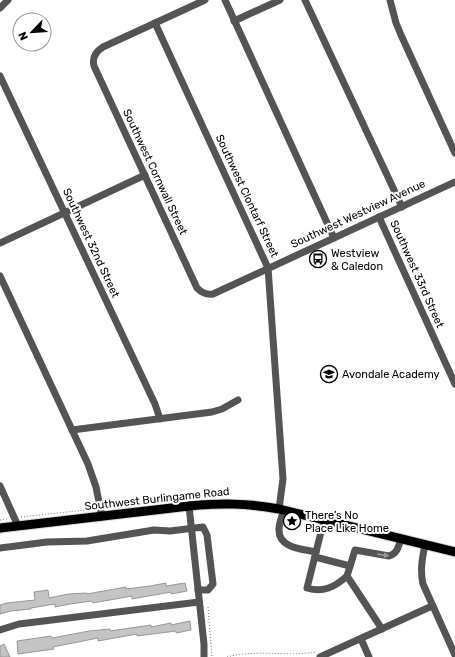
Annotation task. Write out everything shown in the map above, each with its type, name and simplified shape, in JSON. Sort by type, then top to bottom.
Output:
[{"type":"main road","name":"Southwest Burlingame Road","points":[[0,528],[19,522],[102,516],[229,503],[257,505],[281,509],[455,552]]},
{"type":"street","points":[[0,8],[8,0]]},
{"type":"street","points":[[155,23],[205,0]]},
{"type":"street","points":[[225,0],[334,238]]},
{"type":"street","points":[[234,21],[280,0]]},
{"type":"street","points":[[305,0],[402,207]]},
{"type":"street","points":[[390,0],[401,35],[455,152]]},
{"type":"street","name":"Southwest Cornwall Street","points":[[155,23],[102,47],[94,55],[94,66],[197,288],[205,294]]},
{"type":"street","name":"Southwest Clontarf Street","points":[[155,23],[268,268],[283,479],[279,529],[283,542],[289,546],[315,555]]},
{"type":"street","name":"Southwest 32nd Street","points":[[0,76],[160,419]]},
{"type":"street","points":[[0,243],[145,175]]},
{"type":"street","name":"Southwest Westview Avenue","points":[[205,294],[213,294],[455,182]]},
{"type":"street","name":"Southwest 33rd Street","points":[[379,217],[455,384]]},
{"type":"street","points":[[0,276],[94,478],[102,516]]},
{"type":"street","points":[[72,430],[212,412],[222,409],[238,400]]},
{"type":"street","points":[[0,486],[19,522]]},
{"type":"street","points":[[189,506],[204,657]]},
{"type":"street","points":[[324,520],[307,588],[315,590],[324,590],[333,587],[347,576],[355,550],[389,556],[397,551],[401,539]]},
{"type":"street","points":[[0,548],[47,542],[87,541],[154,530],[203,527],[207,535],[213,584],[208,590],[198,590]]},
{"type":"street","points":[[426,545],[422,564],[422,576],[426,592],[455,655]]},
{"type":"street","points":[[315,555],[350,566]]},
{"type":"street","points":[[347,576],[382,629]]},
{"type":"street","points":[[0,630],[19,624],[199,602]]},
{"type":"street","points":[[321,653],[361,639],[432,606]]},
{"type":"street","points":[[361,639],[369,657]]},
{"type":"path","points":[[19,522],[87,510]]},
{"type":"path","points":[[0,520],[8,519]]},
{"type":"path","points":[[208,607],[212,657]]},
{"type":"path","points":[[227,657],[250,654],[301,655],[321,653]]},
{"type":"building","points":[[166,583],[166,586],[185,583],[187,591],[171,594],[171,592],[132,599],[132,596],[93,603],[92,601],[55,607],[55,604],[0,614],[0,605],[35,600],[34,592],[48,590],[49,598],[68,594],[87,594],[126,587],[126,589]]},
{"type":"building","points":[[190,621],[191,630],[176,633],[176,631],[137,636],[137,634],[98,641],[98,638],[53,647],[54,649],[18,654],[17,641],[51,636],[52,638],[89,631],[110,629],[110,631],[151,625],[151,627],[171,623],[171,625]]},
{"type":"building","points":[[4,644],[10,657],[0,657],[0,646]]},
{"type":"place","name":"Westview & Caledon","points":[[318,259]]},
{"type":"place","name":"Avondale Academy","points":[[329,374]]},
{"type":"place","name":"There’s No Place Like Home","points":[[292,521]]}]
